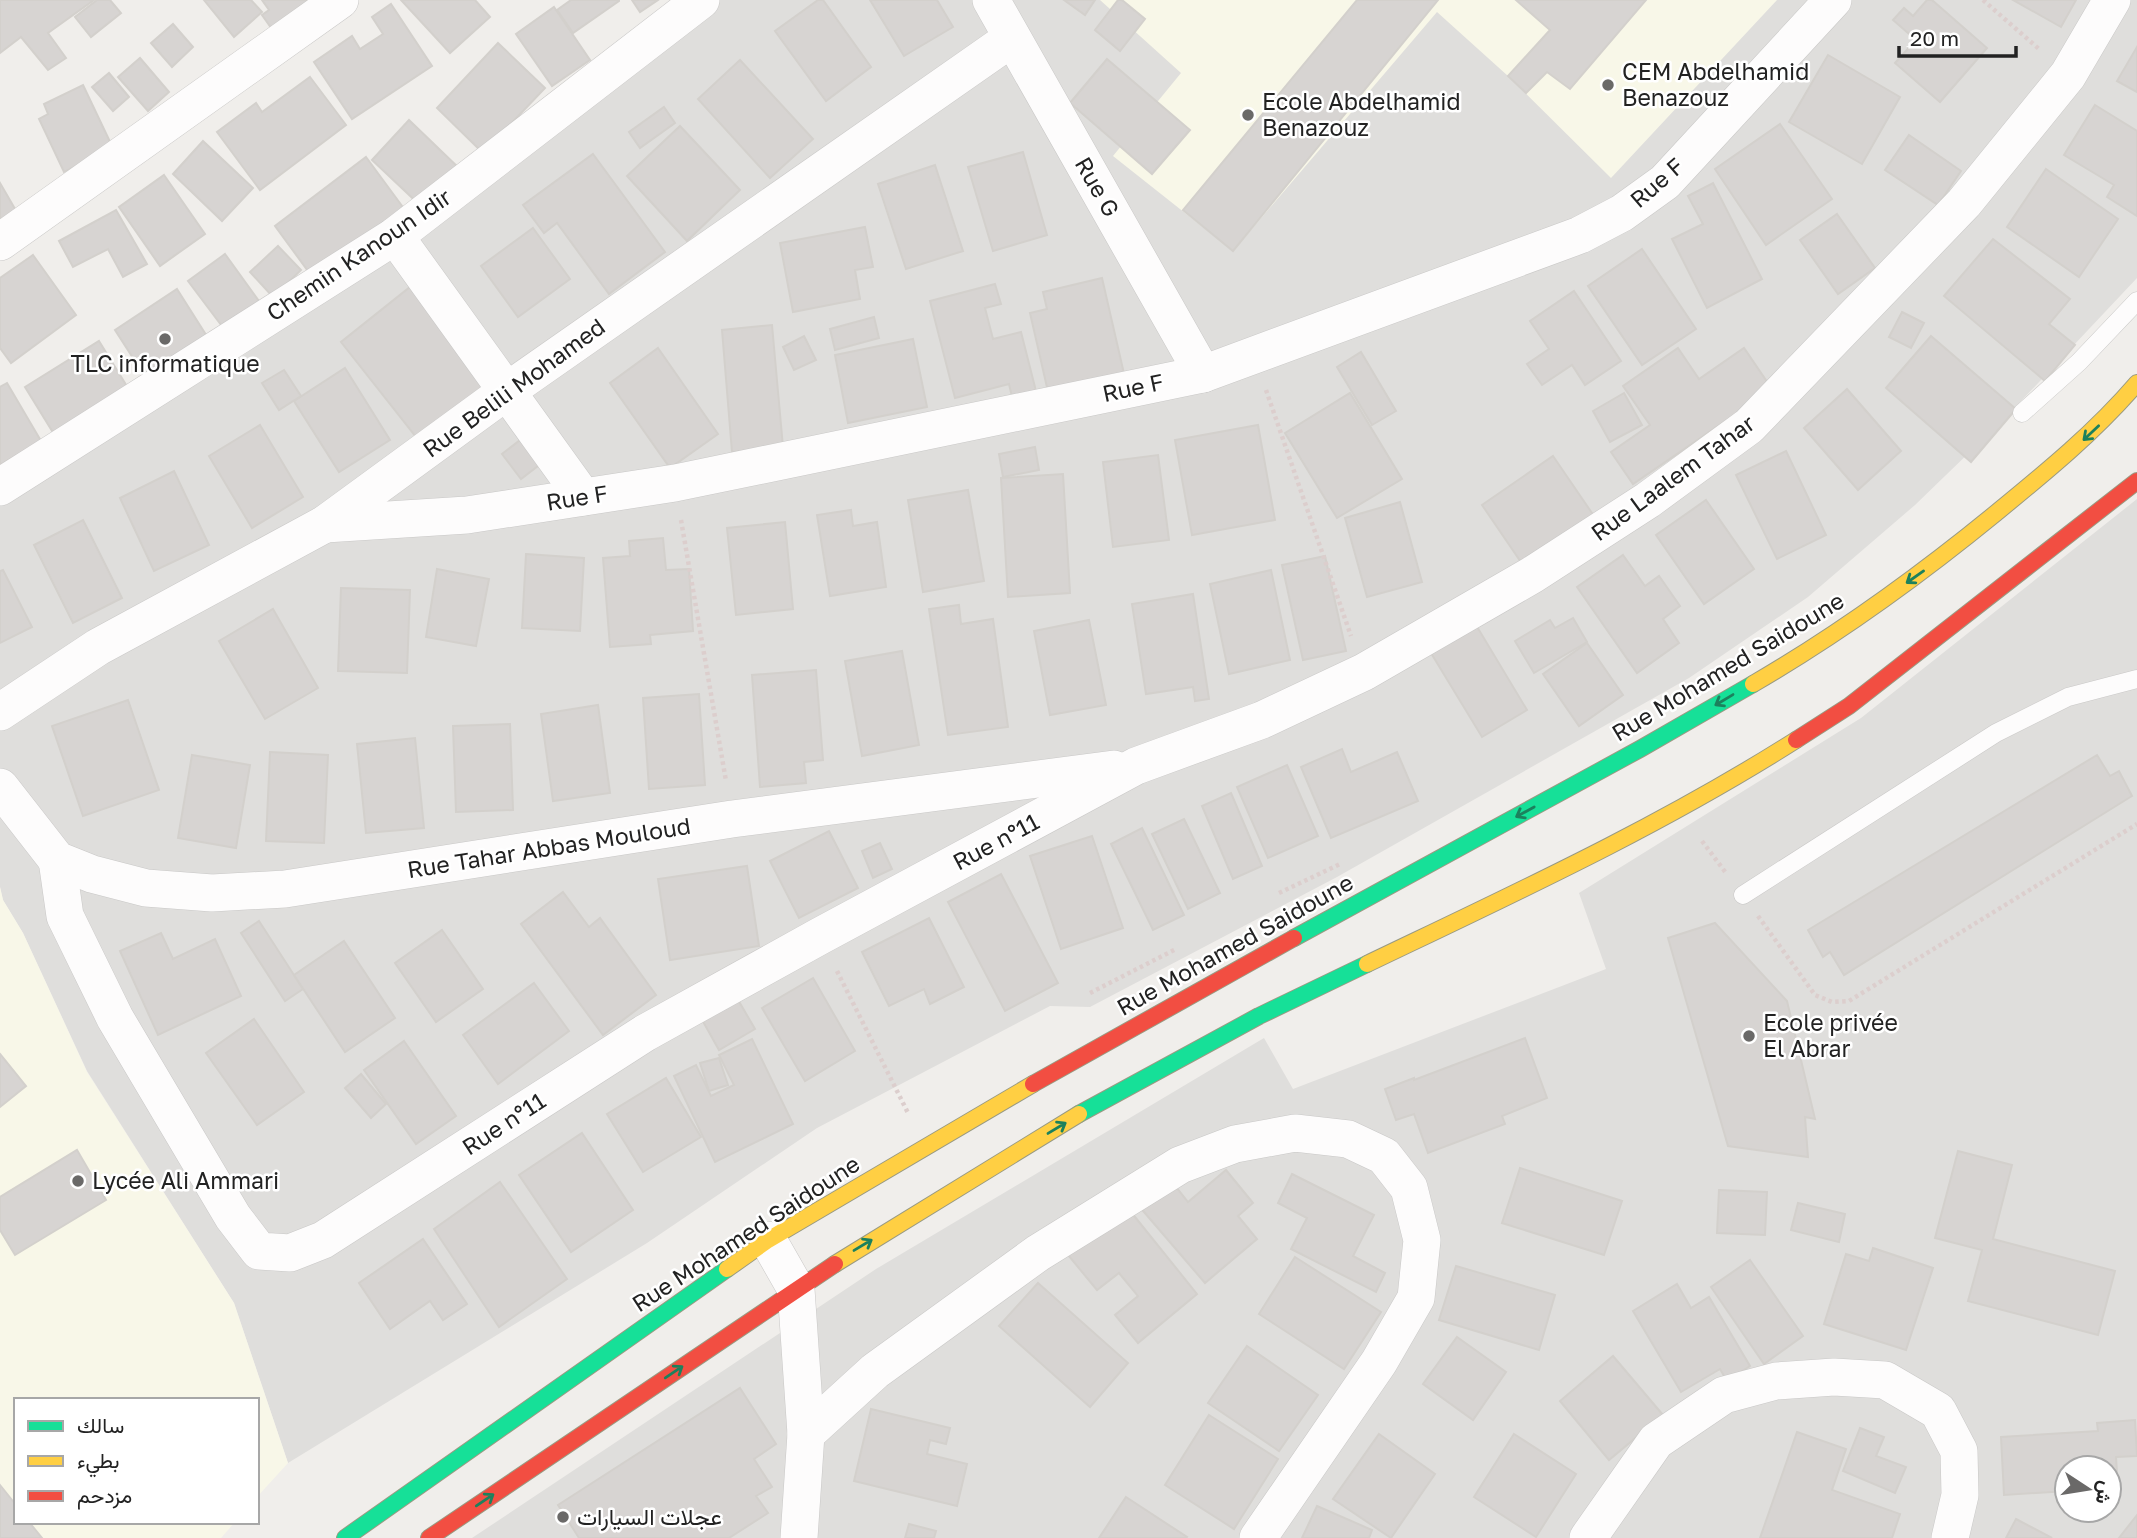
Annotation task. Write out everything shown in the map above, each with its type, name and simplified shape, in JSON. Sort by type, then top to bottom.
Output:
[{"type":"main road","name":"Rue Mohamed Saidoune","points":[[345,1538],[768,1240],[1050,1073],[1653,741],[1802,652],[1937,562],[2087,437],[2115,411],[2137,383]]},
{"type":"main road","points":[[429,1538],[846,1256],[1089,1108],[1247,1022],[1542,880],[1753,767],[1849,706],[2137,481]]},
{"type":"street","points":[[0,242],[340,0]]},
{"type":"street","name":"Chemin Kanoun Idir","points":[[0,487],[395,236],[702,0]]},
{"type":"street","name":"Rue G","points":[[991,0],[1203,374]]},
{"type":"street","name":"Rue F","points":[[325,524],[467,515],[675,483],[1203,374],[1580,235],[1622,213],[1665,182],[1833,0]]},
{"type":"street","name":"Rue Laalem Tahar","points":[[1136,766],[1262,720],[1364,672],[1532,575],[1648,500],[1749,426],[1964,203],[2068,75],[2112,0]]},
{"type":"street","name":"Rue Belili Mohamed","points":[[0,712],[98,648],[325,524],[507,391],[1012,38]]},
{"type":"street","points":[[395,236],[583,497]]},
{"type":"street","name":"Rue Tahar Abbas Mouloud","points":[[57,860],[92,874],[146,888],[212,892],[285,889],[732,819],[1136,766]]},
{"type":"street","name":"Rue n°11","points":[[57,860],[65,916],[115,1018],[233,1217],[259,1251],[290,1253],[323,1240],[645,1033],[1136,766]]},
{"type":"street","points":[[0,787],[57,860]]},
{"type":"street","points":[[806,1434],[875,1371],[1027,1261],[1180,1165],[1235,1144],[1294,1133],[1348,1139],[1384,1156],[1409,1188],[1422,1240],[1416,1298],[1379,1362],[1258,1538]]},
{"type":"street","points":[[768,1240],[796,1289],[806,1434],[799,1538]]},
{"type":"street","points":[[1588,1538],[1656,1441],[1724,1395],[1776,1381],[1834,1377],[1885,1380],[1938,1411],[1959,1451],[1961,1495],[1950,1538]]},
{"type":"lane","points":[[2022,413],[2079,362],[2137,301]]},
{"type":"lane","points":[[1743,895],[1996,733],[2068,697],[2137,679]]},
{"type":"path","points":[[1983,0],[2068,75]]},
{"type":"path","points":[[1254,356],[1364,672]]},
{"type":"path","points":[[675,483],[732,819]]},
{"type":"path","points":[[1678,809],[1815,995],[1832,1002],[1849,1001],[2137,824]]},
{"type":"path","points":[[1279,893],[1346,861]]},
{"type":"path","points":[[820,936],[900,1099]]},
{"type":"path","points":[[1090,993],[1176,948]]},
{"type":"shaded area","points":[[717,0],[2137,0],[2137,278],[2007,416],[1915,505],[1808,597],[1689,678],[1337,877],[1090,1007],[1050,1006],[817,1128],[647,1243],[288,1463],[234,1303],[87,1071],[23,933],[3,900],[0,887],[0,501],[232,363],[423,230]]},
{"type":"shaded area","name":"Ecole Abdelhamid Benazouz","points":[[1100,0],[1777,0],[1611,178],[1508,76],[1437,12],[1233,251],[1113,156],[1181,73]]},
{"type":"shaded area","points":[[2137,499],[2137,1538],[472,1538],[876,1269],[1264,1038],[1293,1089],[1606,969],[1579,893],[1861,718]]},
{"type":"shaded area","points":[[0,887],[3,900],[23,933],[87,1072],[234,1303],[288,1463],[259,1495],[259,1398],[14,1398],[14,1524],[233,1524],[221,1538],[0,1538]]},
{"type":"building","points":[[0,0],[94,0],[48,33],[66,58],[48,70],[21,37],[0,53]]},
{"type":"building","points":[[97,0],[110,0],[121,13],[91,37],[75,17]]},
{"type":"building","points":[[204,0],[251,0],[262,12],[234,37]]},
{"type":"building","points":[[262,0],[325,0],[279,39],[262,15],[269,10]]},
{"type":"building","points":[[401,0],[475,0],[490,17],[450,53]]},
{"type":"building","points":[[571,0],[619,1],[573,33],[557,10]]},
{"type":"building","points":[[632,0],[658,0],[640,12]]},
{"type":"building","points":[[818,0],[823,0],[871,67],[826,101],[775,31]]},
{"type":"building","points":[[870,0],[937,0],[953,27],[904,56]]},
{"type":"building","points":[[1064,0],[1095,0],[1085,15]]},
{"type":"building","points":[[1118,0],[1122,0],[1145,19],[1120,51],[1095,30]]},
{"type":"building","points":[[1357,0],[1438,0],[1233,251],[1183,210]]},
{"type":"building","points":[[1516,0],[1646,0],[1570,89],[1547,72],[1526,93],[1508,76],[1550,30]]},
{"type":"building","points":[[1927,0],[1932,0],[1987,48],[1940,102],[1895,63],[1916,40],[1893,20],[1904,8],[1913,16]]},
{"type":"building","points":[[2013,0],[2076,0],[2061,27]]},
{"type":"building","points":[[391,4],[432,66],[352,119],[314,62],[352,36],[360,49],[383,34],[372,17]]},
{"type":"building","points":[[554,7],[590,60],[552,86],[516,34]]},
{"type":"building","points":[[173,24],[193,47],[172,67],[151,43]]},
{"type":"building","points":[[498,43],[545,88],[483,153],[437,108]]},
{"type":"building","points":[[2137,47],[2137,92],[2117,81]]},
{"type":"building","points":[[1828,55],[1900,97],[1862,164],[1789,122]]},
{"type":"building","points":[[140,58],[169,92],[148,111],[118,77]]},
{"type":"building","points":[[1107,59],[1190,130],[1152,174],[1070,103]]},
{"type":"building","points":[[740,60],[813,139],[770,178],[698,99]]},
{"type":"building","points":[[109,73],[129,97],[113,111],[92,87]]},
{"type":"building","points":[[310,77],[346,125],[260,190],[217,132],[256,103],[262,112]]},
{"type":"building","points":[[83,85],[113,148],[64,172],[39,119],[48,114],[44,104]]},
{"type":"building","points":[[2095,105],[2137,131],[2137,216],[2107,197],[2114,185],[2064,155]]},
{"type":"building","points":[[664,107],[675,123],[640,148],[629,132]]},
{"type":"building","points":[[409,120],[461,170],[424,209],[372,160]]},
{"type":"building","points":[[1780,124],[1832,199],[1766,245],[1715,169]]},
{"type":"building","points":[[680,126],[740,190],[687,241],[627,176]]},
{"type":"building","points":[[1909,135],[1961,171],[1938,205],[1885,170]]},
{"type":"building","points":[[203,141],[253,188],[222,221],[173,174]]},
{"type":"building","points":[[1023,152],[1047,235],[993,251],[968,167]]},
{"type":"building","points":[[593,154],[665,252],[609,294],[557,223],[544,233],[523,205]]},
{"type":"building","points":[[366,157],[405,210],[316,282],[275,226]]},
{"type":"building","points":[[935,165],[963,251],[906,269],[878,184]]},
{"type":"building","points":[[2046,169],[2118,219],[2079,277],[2007,227]]},
{"type":"building","points":[[164,175],[205,234],[160,266],[119,207]]},
{"type":"building","points":[[0,183],[22,221],[0,234]]},
{"type":"building","points":[[1713,183],[1762,279],[1707,308],[1672,239],[1703,224],[1688,196]]},
{"type":"building","points":[[116,210],[147,264],[123,277],[108,249],[73,267],[59,241]]},
{"type":"building","points":[[1837,214],[1875,268],[1838,294],[1800,240]]},
{"type":"building","points":[[865,227],[873,267],[855,270],[860,299],[793,312],[780,243]]},
{"type":"building","points":[[533,228],[570,279],[518,317],[481,266]]},
{"type":"building","points":[[1993,239],[2070,299],[2049,324],[2075,345],[2045,381],[1944,296]]},
{"type":"building","points":[[278,246],[301,270],[273,297],[250,272]]},
{"type":"building","points":[[1642,249],[1696,329],[1642,365],[1588,286]]},
{"type":"building","points":[[225,254],[264,308],[228,334],[188,281]]},
{"type":"building","points":[[33,255],[76,315],[11,363],[0,348],[0,278]]},
{"type":"building","points":[[1102,278],[1125,378],[1049,396],[1030,313],[1047,309],[1043,292]]},
{"type":"building","points":[[415,283],[498,389],[424,447],[341,342]]},
{"type":"building","points":[[995,284],[1001,304],[985,308],[993,339],[1021,332],[1037,395],[1013,401],[1009,384],[955,398],[930,301]]},
{"type":"building","name":"TLC informatique","points":[[177,289],[215,349],[153,389],[115,330]]},
{"type":"building","points":[[1574,291],[1621,361],[1585,385],[1572,365],[1542,385],[1527,364],[1549,349],[1530,321]]},
{"type":"building","points":[[1902,312],[1924,323],[1911,348],[1889,337]]},
{"type":"building","points":[[874,317],[879,338],[835,350],[830,329]]},
{"type":"building","points":[[772,325],[783,447],[732,452],[722,330]]},
{"type":"building","points":[[804,336],[816,360],[794,370],[783,347]]},
{"type":"building","points":[[1931,336],[2016,409],[1971,462],[1886,388]]},
{"type":"building","points":[[913,339],[927,407],[848,423],[835,355]]},
{"type":"building","points":[[99,341],[136,401],[62,447],[25,387]]},
{"type":"building","points":[[658,348],[718,434],[670,468],[610,383]]},
{"type":"building","points":[[1678,348],[1699,379],[1744,348],[1772,389],[1633,484],[1611,452],[1650,425],[1623,386]]},
{"type":"building","points":[[1361,352],[1396,411],[1372,425],[1337,367]]},
{"type":"building","points":[[345,368],[390,440],[339,472],[294,401]]},
{"type":"building","points":[[284,370],[301,396],[279,410],[262,383]]},
{"type":"building","points":[[7,383],[41,441],[0,465],[0,387]]},
{"type":"building","points":[[1847,389],[1901,451],[1858,490],[1804,428]]},
{"type":"building","points":[[1350,393],[1402,479],[1337,518],[1285,433]]},
{"type":"building","points":[[1624,393],[1642,425],[1610,442],[1593,411]]},
{"type":"building","points":[[260,425],[303,497],[252,528],[209,456]]},
{"type":"building","points":[[1258,425],[1275,520],[1192,535],[1175,440]]},
{"type":"building","points":[[528,434],[547,459],[521,479],[502,454]]},
{"type":"building","points":[[1035,447],[1039,470],[1003,477],[999,454]]},
{"type":"building","points":[[1786,451],[1826,535],[1777,559],[1736,475]]},
{"type":"building","points":[[1158,455],[1169,540],[1113,547],[1103,462]]},
{"type":"building","points":[[1553,456],[1594,516],[1523,565],[1482,505]]},
{"type":"building","points":[[174,471],[209,545],[154,571],[120,498]]},
{"type":"building","points":[[1063,474],[1070,593],[1008,597],[1001,478]]},
{"type":"building","points":[[968,490],[984,581],[923,592],[908,500]]},
{"type":"building","points":[[1706,500],[1754,569],[1704,604],[1656,535]]},
{"type":"building","points":[[1400,502],[1422,582],[1367,597],[1345,518]]},
{"type":"building","points":[[851,510],[853,526],[877,522],[886,587],[830,596],[817,515]]},
{"type":"building","points":[[83,520],[122,598],[73,623],[34,545]]},
{"type":"building","points":[[785,522],[793,609],[736,615],[727,528]]},
{"type":"building","points":[[663,538],[666,570],[689,569],[693,631],[650,635],[651,644],[610,647],[603,558],[630,556],[629,541]]},
{"type":"building","points":[[526,554],[584,558],[580,631],[522,628]]},
{"type":"building","points":[[1623,555],[1645,586],[1659,576],[1680,606],[1663,619],[1679,643],[1637,673],[1577,587]]},
{"type":"building","points":[[1325,556],[1346,651],[1303,660],[1282,565]]},
{"type":"building","points":[[437,569],[489,579],[476,646],[426,637]]},
{"type":"building","points":[[3,570],[32,627],[0,643],[0,571]]},
{"type":"building","points":[[1271,570],[1290,660],[1229,674],[1210,584]]},
{"type":"building","points":[[341,588],[410,590],[407,673],[338,671]]},
{"type":"building","points":[[1193,594],[1209,699],[1195,701],[1193,687],[1146,694],[1132,604]]},
{"type":"building","points":[[959,605],[961,624],[993,619],[1008,727],[948,735],[929,609]]},
{"type":"building","points":[[273,609],[318,688],[265,719],[219,641]]},
{"type":"building","points":[[1573,618],[1587,642],[1534,673],[1515,641],[1550,620],[1555,628]]},
{"type":"building","points":[[1089,620],[1106,705],[1050,715],[1034,631]]},
{"type":"building","points":[[1476,625],[1527,710],[1482,737],[1431,653]]},
{"type":"building","points":[[1587,643],[1623,695],[1579,726],[1543,674]]},
{"type":"building","points":[[902,651],[919,745],[862,756],[845,661]]},
{"type":"building","points":[[816,670],[823,760],[804,762],[806,783],[760,787],[752,675]]},
{"type":"building","points":[[699,694],[705,785],[649,789],[643,698]]},
{"type":"building","points":[[128,700],[159,790],[83,816],[52,726]]},
{"type":"building","points":[[598,705],[610,793],[553,801],[541,714]]},
{"type":"building","points":[[510,724],[513,810],[456,812],[453,726]]},
{"type":"building","points":[[415,738],[424,828],[366,833],[357,744]]},
{"type":"building","points":[[1342,749],[1351,772],[1397,752],[1418,801],[1331,838],[1301,767]]},
{"type":"building","points":[[270,752],[328,755],[324,843],[266,841]]},
{"type":"building","points":[[192,755],[250,765],[236,848],[178,838]]},
{"type":"building","points":[[2097,755],[2110,776],[2119,771],[2132,796],[1844,975],[1830,952],[1823,957],[1808,930]]},
{"type":"building","points":[[1287,765],[1318,836],[1268,858],[1237,787]]},
{"type":"building","points":[[1231,793],[1262,866],[1233,879],[1202,806]]},
{"type":"building","points":[[1184,819],[1220,893],[1188,909],[1152,834]]},
{"type":"building","points":[[1142,828],[1184,915],[1153,930],[1111,844]]},
{"type":"building","points":[[829,831],[858,888],[799,918],[770,861]]},
{"type":"building","points":[[1092,836],[1123,928],[1061,949],[1030,856]]},
{"type":"building","points":[[880,843],[892,869],[873,878],[862,851]]},
{"type":"building","points":[[747,866],[759,946],[670,960],[658,879]]},
{"type":"building","points":[[1001,874],[1058,983],[1005,1011],[948,902]]},
{"type":"building","points":[[563,892],[589,927],[600,918],[656,995],[603,1035],[521,924]]},
{"type":"building","points":[[929,918],[964,987],[930,1004],[924,989],[889,1006],[862,952]]},
{"type":"building","points":[[259,921],[303,989],[285,1001],[241,933]]},
{"type":"building","points":[[1715,923],[1787,1001],[1815,1119],[1805,1117],[1808,1157],[1728,1146],[1668,938]]},
{"type":"building","points":[[442,930],[483,989],[436,1022],[395,963]]},
{"type":"building","points":[[161,933],[173,959],[215,939],[241,996],[158,1035],[120,951]]},
{"type":"building","points":[[344,941],[395,1018],[345,1052],[294,975]]},
{"type":"building","points":[[813,978],[855,1051],[805,1081],[762,1008]]},
{"type":"building","points":[[534,983],[569,1031],[498,1084],[463,1035]]},
{"type":"building","points":[[737,998],[755,1029],[719,1050],[701,1018]]},
{"type":"building","points":[[254,1019],[304,1092],[257,1125],[206,1053]]},
{"type":"building","points":[[1525,1038],[1547,1098],[1502,1116],[1505,1124],[1428,1153],[1414,1114],[1396,1120],[1385,1089]]},
{"type":"building","points":[[752,1039],[793,1124],[715,1162],[674,1076],[696,1065],[711,1096],[734,1085],[719,1055]]},
{"type":"building","points":[[404,1041],[456,1116],[416,1144],[364,1070]]},
{"type":"building","points":[[0,1054],[26,1086],[0,1107]]},
{"type":"building","points":[[719,1058],[728,1085],[709,1091],[700,1063]]},
{"type":"building","points":[[361,1074],[386,1104],[371,1118],[345,1088]]},
{"type":"building","points":[[666,1078],[701,1137],[643,1172],[607,1114]]},
{"type":"building","points":[[582,1133],[633,1210],[571,1252],[519,1175]]},
{"type":"building","points":[[77,1150],[106,1200],[15,1255],[0,1230],[0,1197]]},
{"type":"building","points":[[1958,1151],[2012,1165],[1993,1239],[2115,1271],[2098,1335],[1968,1301],[1982,1250],[1935,1238]]},
{"type":"building","points":[[1520,1168],[1622,1201],[1604,1255],[1502,1223]]},
{"type":"building","points":[[1226,1170],[1253,1203],[1238,1216],[1257,1239],[1205,1283],[1138,1205],[1169,1178],[1188,1202]]},
{"type":"building","points":[[1292,1174],[1374,1215],[1353,1256],[1385,1273],[1376,1292],[1291,1249],[1307,1218],[1278,1203]]},
{"type":"building","points":[[500,1182],[567,1279],[499,1327],[434,1229]]},
{"type":"building","points":[[1719,1190],[1767,1192],[1765,1235],[1717,1233]]},
{"type":"building","points":[[1798,1203],[1845,1214],[1839,1242],[1791,1230]]},
{"type":"building","points":[[1127,1207],[1197,1294],[1138,1343],[1115,1315],[1138,1296],[1119,1273],[1097,1290],[1068,1255]]},
{"type":"building","points":[[423,1239],[467,1304],[443,1320],[430,1301],[390,1329],[359,1283]]},
{"type":"building","points":[[1873,1248],[1933,1268],[1906,1350],[1824,1324],[1846,1254],[1869,1261]]},
{"type":"building","points":[[1295,1257],[1381,1312],[1344,1369],[1259,1314]]},
{"type":"building","points":[[1750,1260],[1803,1336],[1764,1364],[1711,1287]]},
{"type":"building","points":[[1456,1266],[1555,1295],[1539,1350],[1439,1320]]},
{"type":"building","points":[[1038,1283],[1128,1363],[1090,1407],[999,1326]]},
{"type":"building","points":[[1677,1284],[1691,1308],[1709,1297],[1750,1366],[1727,1381],[1720,1369],[1681,1392],[1633,1311]]},
{"type":"building","points":[[1457,1337],[1506,1372],[1473,1420],[1423,1384]]},
{"type":"building","points":[[1247,1346],[1318,1395],[1279,1451],[1208,1403]]},
{"type":"building","points":[[1613,1356],[1663,1415],[1609,1460],[1560,1401]]},
{"type":"building","points":[[740,1388],[776,1444],[754,1459],[772,1487],[756,1496],[768,1513],[729,1538],[579,1538],[558,1505]]},
{"type":"building","points":[[871,1409],[950,1428],[946,1444],[930,1440],[927,1454],[967,1464],[957,1506],[854,1481]]},
{"type":"building","points":[[1209,1415],[1278,1459],[1234,1529],[1165,1485]]},
{"type":"building","points":[[2135,1420],[2137,1456],[2053,1454],[2053,1492],[2004,1495],[2001,1437],[2098,1431],[2097,1423]]},
{"type":"building","points":[[1860,1428],[1884,1437],[1876,1456],[1906,1467],[1895,1493],[1843,1471]]},
{"type":"building","points":[[1797,1432],[1846,1449],[1832,1490],[1900,1514],[1892,1538],[1760,1538]]},
{"type":"building","points":[[1379,1434],[1435,1474],[1391,1538],[1333,1499]]},
{"type":"building","points":[[1514,1434],[1576,1474],[1536,1537],[1474,1497]]},
{"type":"building","points":[[0,1485],[14,1502],[14,1524],[31,1524],[42,1538],[0,1538]]},
{"type":"building","points":[[1126,1497],[1187,1537],[1099,1538]]},
{"type":"building","points":[[1317,1506],[1372,1530],[1369,1538],[1302,1538]]},
{"type":"building","points":[[2137,1515],[2137,1538],[2119,1538]]},
{"type":"building","points":[[2016,1519],[2052,1538],[2006,1538]]},
{"type":"building","points":[[909,1524],[936,1531],[934,1538],[905,1538]]},
{"type":"traffic: fast","points":[[1294,938],[1640,749],[1753,684]]},
{"type":"traffic: fast","points":[[1079,1114],[1259,1016],[1367,964]]},
{"type":"traffic: fast","points":[[345,1538],[727,1269]]},
{"type":"traffic: slow","points":[[1753,684],[1847,625],[1967,536],[2070,451],[2137,383]]},
{"type":"traffic: slow","points":[[1367,964],[1639,831],[1796,740]]},
{"type":"traffic: slow","points":[[727,1269],[768,1240],[1033,1084]]},
{"type":"traffic: slow","points":[[835,1264],[1079,1114]]},
{"type":"traffic: jam","points":[[1796,740],[1849,706],[2137,481]]},
{"type":"traffic: jam","points":[[1033,1084],[1294,938]]},
{"type":"traffic: jam","points":[[429,1538],[835,1264]]},
{"type":"place","name":"CEM Abdelhamid Benazouz","points":[[1608,85]]},
{"type":"place","name":"Ecole Abdelhamid Benazouz","points":[[1248,115]]},
{"type":"place","name":"TLC informatique","points":[[165,339]]},
{"type":"place","name":"Ecole privée El Abrar","points":[[1749,1036]]},
{"type":"place","name":"Lycée Ali Ammari","points":[[78,1181]]},
{"type":"place","name":"عجلات السيارات","points":[[563,1517]]}]
